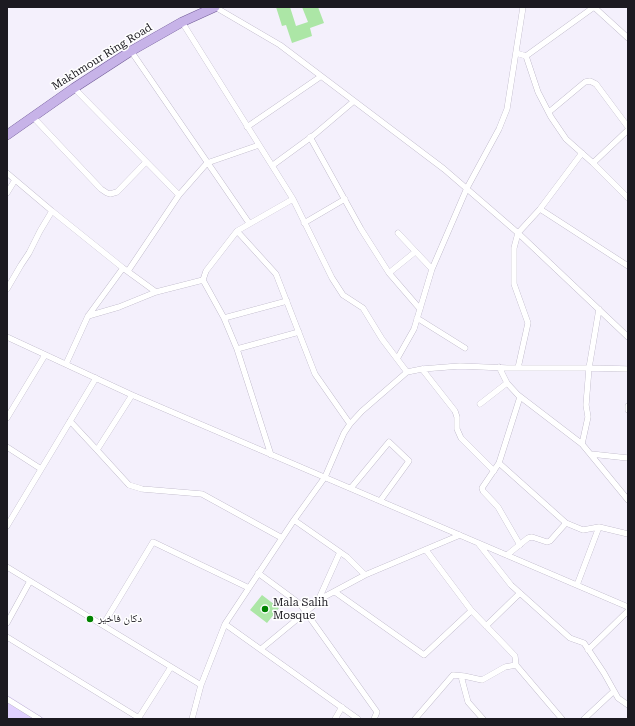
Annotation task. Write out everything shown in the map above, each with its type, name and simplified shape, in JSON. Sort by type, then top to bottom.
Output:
[{"type":"main road","name":"Makhmour Ring Road","points":[[7,135],[74,88],[131,51],[182,22],[215,7]]},
{"type":"street","points":[[215,7],[280,45],[320,77],[444,169],[518,233],[628,337]]},
{"type":"street","points":[[396,359],[414,329],[432,269],[467,188],[499,129],[507,109],[523,7]]},
{"type":"street","points":[[526,56],[594,7],[628,38]]},
{"type":"street","points":[[182,22],[293,199],[332,278],[343,295],[363,308],[382,339],[407,372]]},
{"type":"street","points":[[131,51],[249,223]]},
{"type":"street","points":[[516,53],[526,56]]},
{"type":"street","points":[[526,56],[538,92],[566,139],[594,162],[628,198]]},
{"type":"street","points":[[247,127],[320,77]]},
{"type":"street","points":[[549,112],[585,82],[590,81],[596,84],[628,128],[594,162]]},
{"type":"street","points":[[74,88],[179,195]]},
{"type":"street","points":[[273,165],[354,101]]},
{"type":"street","points":[[33,117],[101,189],[107,193],[110,194],[117,192],[146,162]]},
{"type":"street","points":[[310,137],[361,229],[389,273],[420,309]]},
{"type":"street","points":[[66,364],[88,316],[125,269],[179,195],[207,163],[259,145]]},
{"type":"street","points":[[518,368],[528,323],[514,284],[514,248],[518,233],[540,208],[582,153]]},
{"type":"street","points":[[7,173],[52,211],[156,292]]},
{"type":"street","points":[[7,193],[15,180]]},
{"type":"street","points":[[271,455],[237,349],[224,318],[203,280],[206,271],[237,231],[293,199]]},
{"type":"street","points":[[304,223],[345,199]]},
{"type":"street","points":[[540,208],[628,266]]},
{"type":"street","points":[[7,288],[29,253],[52,211]]},
{"type":"street","points":[[237,231],[276,274],[288,301],[315,374],[350,424]]},
{"type":"street","points":[[398,232],[432,269]]},
{"type":"street","points":[[389,273],[415,252]]},
{"type":"street","points":[[88,316],[119,307],[156,292],[203,280]]},
{"type":"street","points":[[224,318],[288,301]]},
{"type":"street","points":[[582,444],[588,417],[586,405],[589,368],[599,309]]},
{"type":"street","points":[[417,318],[465,348]]},
{"type":"street","points":[[237,349],[299,332]]},
{"type":"street","points":[[7,337],[132,395],[628,607]]},
{"type":"street","points":[[7,418],[45,355]]},
{"type":"street","points":[[192,719],[201,685],[225,624],[294,520],[325,477],[344,433],[350,424],[362,411],[407,372],[422,368],[460,366],[628,369]]},
{"type":"street","points":[[499,367],[507,383],[520,397],[582,444],[592,454],[601,468],[628,500]]},
{"type":"street","points":[[422,368],[455,411],[457,417],[457,429],[461,438],[494,471]]},
{"type":"street","points":[[7,526],[96,378]]},
{"type":"street","points":[[480,404],[507,383]]},
{"type":"street","points":[[97,450],[132,395]]},
{"type":"street","points":[[520,397],[499,463],[482,488],[498,507],[520,545]]},
{"type":"street","points":[[70,422],[129,485],[142,489],[202,494],[282,538]]},
{"type":"street","points":[[351,488],[389,442],[409,461],[380,501]]},
{"type":"street","points":[[7,447],[41,469]]},
{"type":"street","points":[[592,454],[628,458]]},
{"type":"street","points":[[499,463],[566,523],[583,530],[599,527],[628,534]]},
{"type":"street","points":[[294,520],[347,557],[365,575]]},
{"type":"street","points":[[507,555],[525,540],[532,537],[547,542],[550,541],[566,523]]},
{"type":"street","points":[[576,585],[599,527]]},
{"type":"street","points":[[261,649],[317,603],[335,592],[365,575],[460,535]]},
{"type":"street","points":[[103,625],[153,542],[249,588]]},
{"type":"street","points":[[478,543],[511,585],[570,638],[584,643],[618,698],[628,705]]},
{"type":"street","points":[[426,550],[471,611],[515,656],[516,666],[562,719]]},
{"type":"street","points":[[317,603],[340,552]]},
{"type":"street","points":[[7,567],[201,685]]},
{"type":"street","points":[[258,573],[300,604],[377,712],[374,719]]},
{"type":"street","points":[[7,623],[30,581]]},
{"type":"street","points":[[335,592],[424,655],[471,611]]},
{"type":"street","points":[[486,626],[520,593]]},
{"type":"street","points":[[588,650],[628,611]]},
{"type":"street","points":[[225,624],[358,719]]},
{"type":"street","points":[[7,637],[140,718],[171,667]]},
{"type":"street","points":[[415,719],[453,675],[482,680],[505,667],[516,666]]},
{"type":"street","points":[[462,676],[468,702],[483,719]]},
{"type":"street","points":[[584,719],[614,691]]},
{"type":"street","points":[[7,699],[39,719]]},
{"type":"street","points":[[335,719],[342,707]]},
{"type":"shaded area","points":[[7,695],[45,719],[7,719]]},
{"type":"building","points":[[276,7],[290,7],[296,26],[308,22],[302,7],[318,7],[324,23],[310,28],[312,36],[292,43],[286,25],[282,26]]},
{"type":"building","name":"Mala Salih Mosque","points":[[262,595],[279,608],[267,623],[250,610]]},
{"type":"place","name":"Mala Salih Mosque","points":[[265,609]]},
{"type":"place","name":"دكان فاخیر","points":[[90,619]]}]
